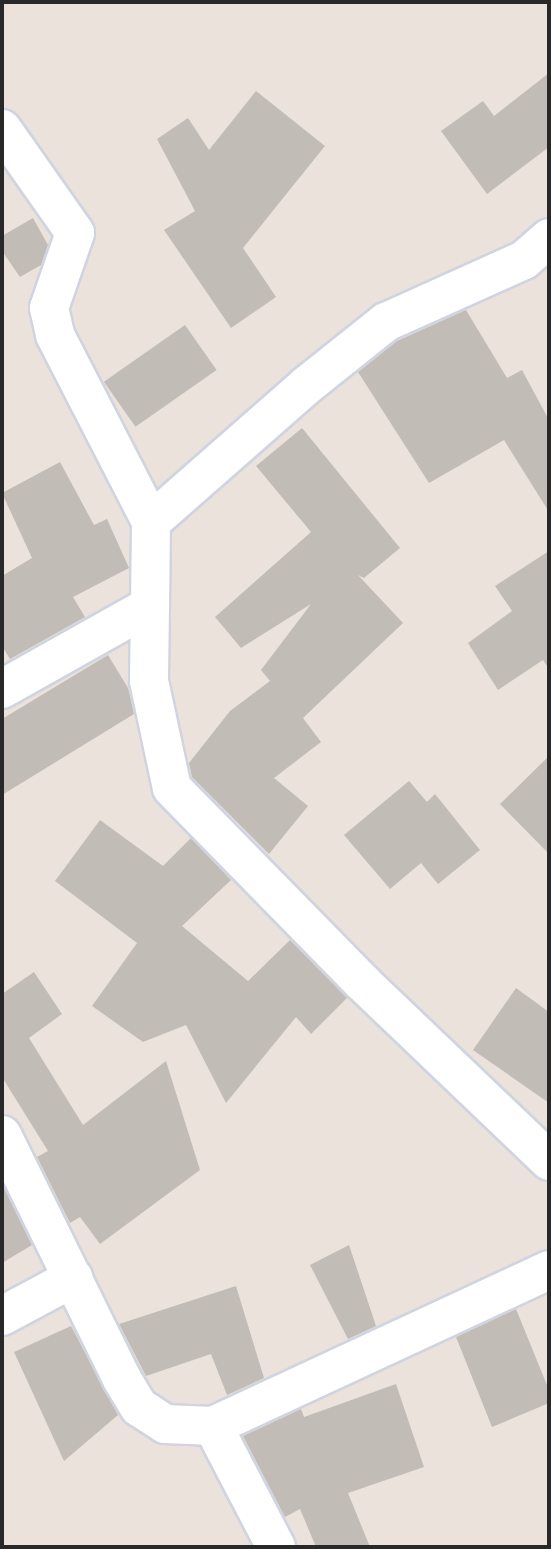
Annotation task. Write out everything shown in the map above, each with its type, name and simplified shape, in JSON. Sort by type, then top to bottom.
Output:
[{"type":"street","points":[[2,129],[75,233],[49,308],[55,335],[151,522],[149,681],[172,788],[362,982],[549,1161]]},
{"type":"street","points":[[151,522],[307,385],[386,322],[524,260],[549,238]]},
{"type":"street","points":[[2,689],[150,606]]},
{"type":"street","points":[[2,1135],[139,1408],[165,1424],[213,1426],[549,1270]]},
{"type":"street","points":[[2,1317],[73,1278]]},
{"type":"street","points":[[213,1426],[275,1547]]},
{"type":"building","points":[[549,73],[549,147],[487,194],[441,131],[483,101],[494,116]]},
{"type":"building","points":[[256,91],[325,146],[243,248],[276,297],[231,328],[164,230],[195,211],[157,139],[188,118],[209,150]]},
{"type":"building","points":[[33,218],[48,245],[41,265],[20,277],[2,251],[2,236]]},
{"type":"building","points":[[466,310],[507,378],[522,370],[549,420],[549,512],[504,440],[429,483],[358,372],[397,341]]},
{"type":"building","points":[[185,325],[217,370],[135,427],[104,382]]},
{"type":"building","points":[[302,428],[400,548],[364,578],[358,575],[403,623],[303,718],[321,742],[274,778],[308,806],[269,854],[192,777],[189,763],[230,711],[270,681],[261,670],[311,604],[241,648],[215,617],[311,532],[256,466]]},
{"type":"building","points":[[60,462],[94,525],[107,519],[129,568],[73,597],[85,617],[10,659],[2,646],[2,576],[32,558],[2,493]]},
{"type":"building","points":[[549,551],[549,669],[543,660],[498,690],[468,643],[512,611],[495,586]]},
{"type":"building","points":[[108,655],[128,688],[134,714],[2,795],[2,719]]},
{"type":"building","points":[[549,756],[549,854],[500,804]]},
{"type":"building","points":[[409,781],[427,802],[435,794],[480,850],[438,884],[421,863],[390,889],[344,835]]},
{"type":"building","points":[[100,820],[163,866],[191,838],[231,880],[182,926],[248,981],[290,940],[347,998],[311,1034],[296,1017],[226,1103],[186,1025],[143,1042],[92,1006],[137,943],[55,881]]},
{"type":"building","points":[[34,972],[62,1014],[29,1038],[83,1125],[166,1061],[200,1170],[100,1244],[80,1217],[70,1223],[37,1157],[48,1151],[2,1077],[2,994]]},
{"type":"building","points":[[516,988],[549,1012],[549,1103],[473,1050]]},
{"type":"building","points":[[2,1184],[32,1245],[2,1263]]},
{"type":"building","points":[[349,1245],[376,1326],[348,1339],[310,1265]]},
{"type":"building","points":[[236,1286],[264,1378],[227,1395],[211,1354],[146,1376],[119,1324]]},
{"type":"building","points":[[516,1309],[549,1390],[549,1403],[492,1427],[456,1337]]},
{"type":"building","points":[[71,1326],[118,1415],[64,1461],[14,1352]]},
{"type":"building","points":[[396,1384],[424,1467],[348,1493],[370,1547],[316,1547],[300,1509],[285,1517],[243,1436],[301,1409],[304,1417]]}]
